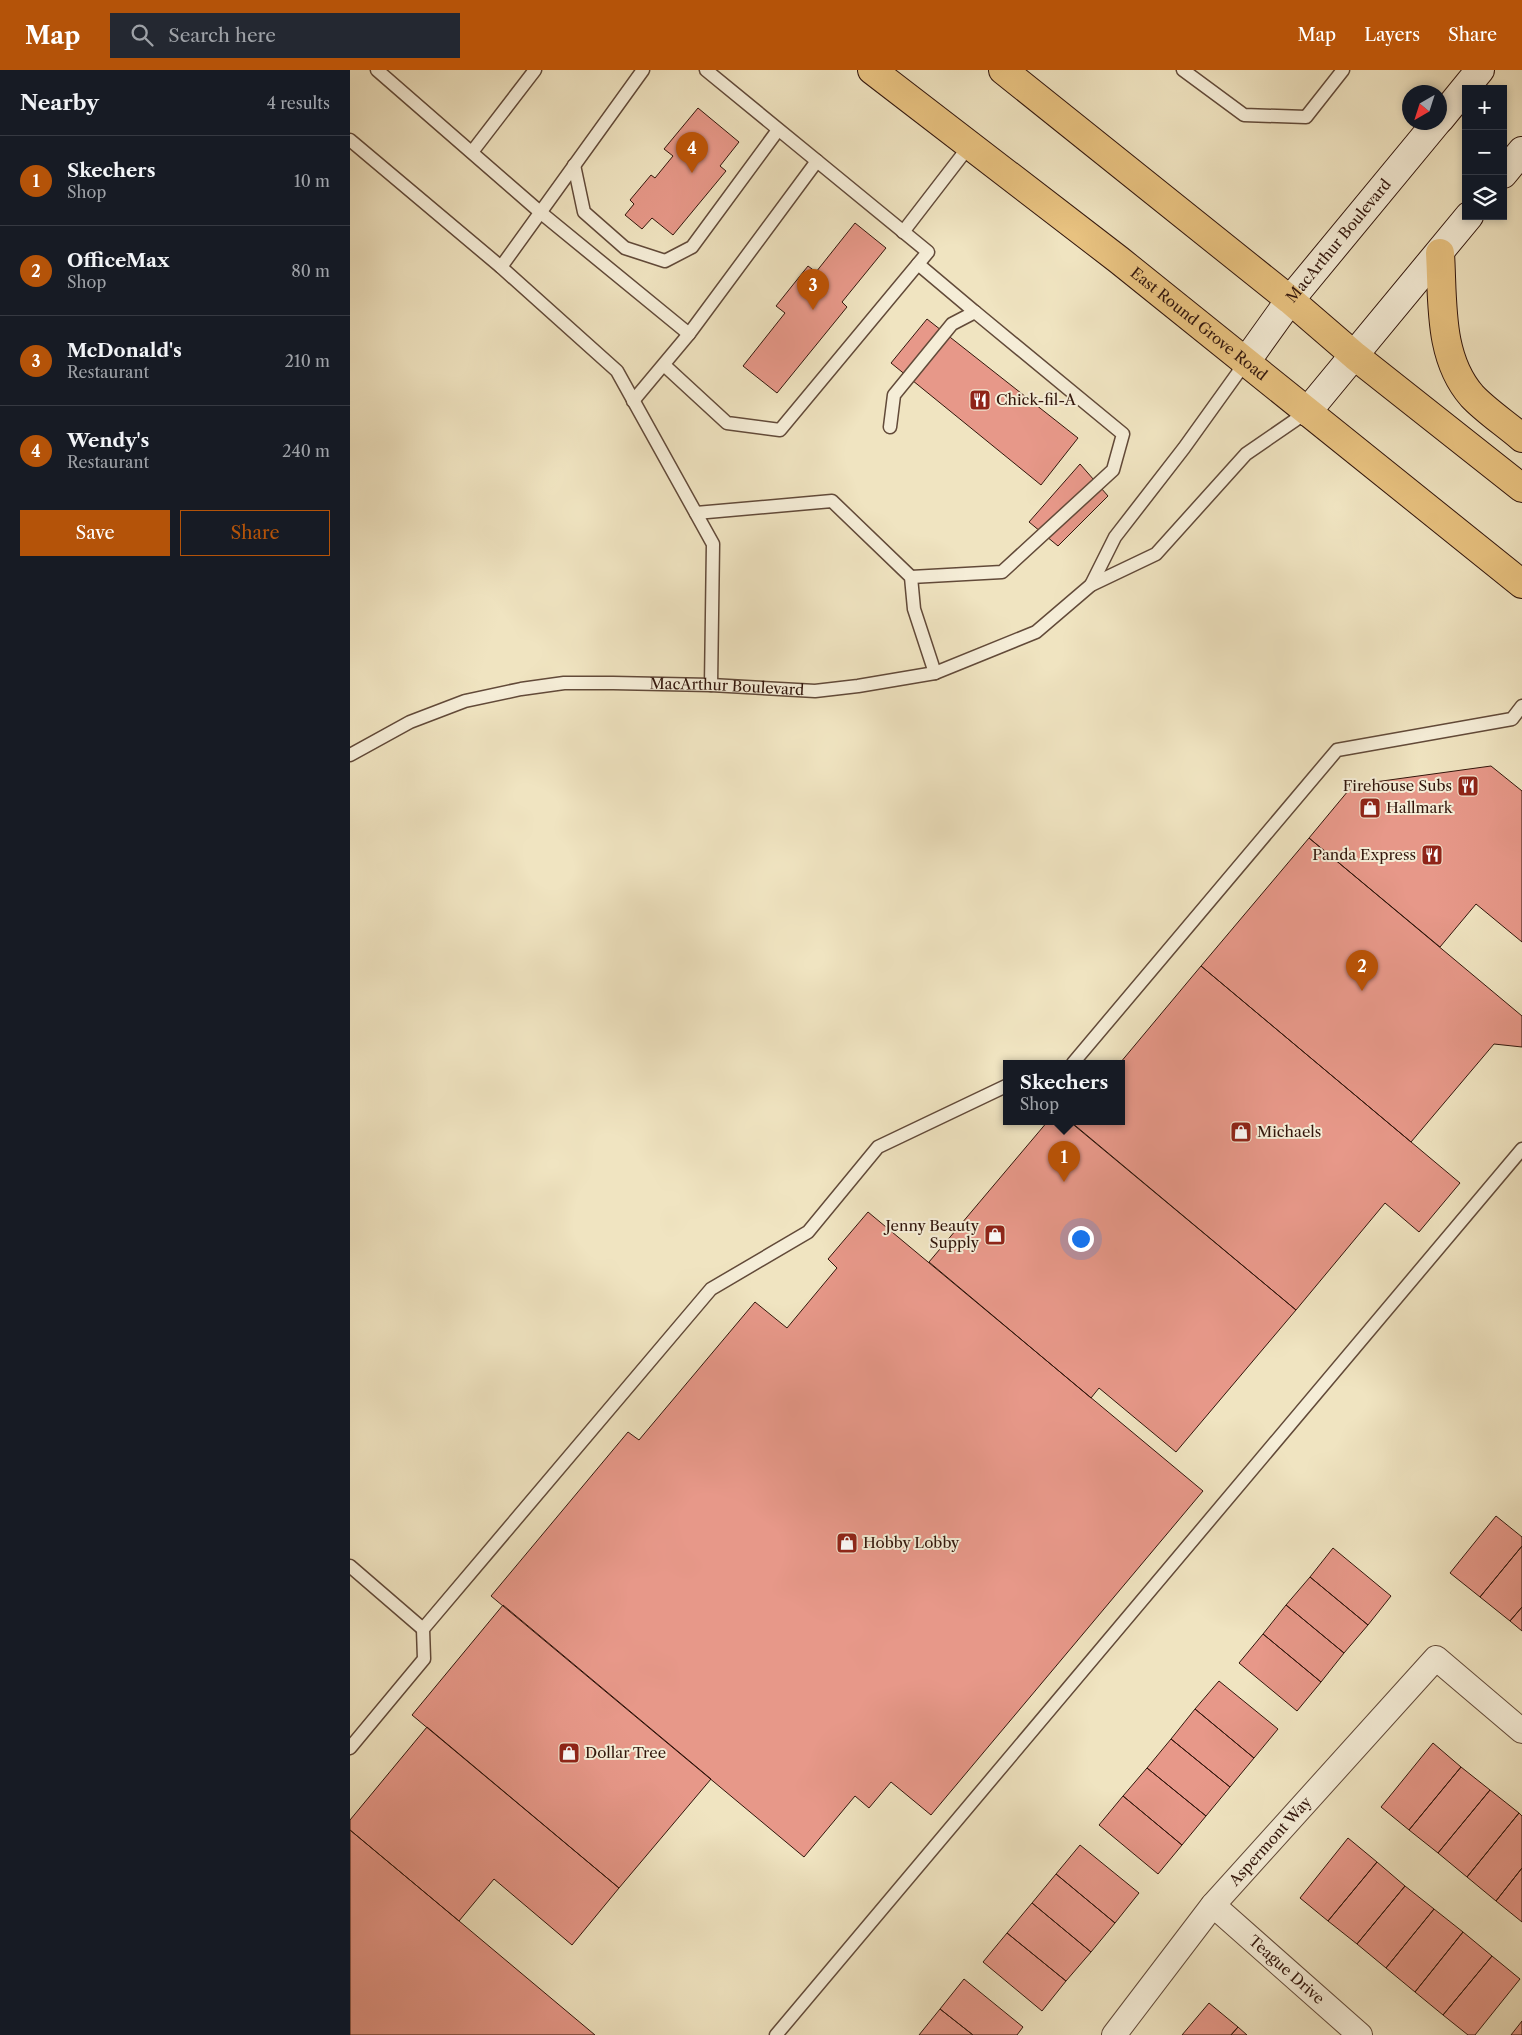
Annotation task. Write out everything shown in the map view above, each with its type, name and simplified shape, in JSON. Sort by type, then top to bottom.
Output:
[{"type":"main road","name":"East Round Grove Road","points":[[872,70],[1119,260],[1522,584]]},
{"type":"main road","points":[[1447,110],[1480,70]]},
{"type":"main road","points":[[1008,71],[1290,300],[1355,356],[1522,488]]},
{"type":"main road","name":"MacArthur Boulevard","points":[[1245,363],[1290,300],[1430,130]]},
{"type":"main road","points":[[1507,169],[1522,151]]},
{"type":"main road","points":[[1307,412],[1467,220]]},
{"type":"main road","points":[[1440,253],[1444,330],[1453,368],[1472,396],[1522,438]]},
{"type":"street","name":"Aspermont Way","points":[[1114,2035],[1213,1905],[1436,1658],[1522,1731]]},
{"type":"street","name":"Teague Drive","points":[[1213,1905],[1360,2035]]},
{"type":"lane","points":[[377,70],[540,212],[689,334]]},
{"type":"lane","points":[[472,152],[535,70]]},
{"type":"lane","points":[[501,267],[643,70]]},
{"type":"lane","points":[[664,365],[727,423],[780,430],[928,252],[706,70]]},
{"type":"lane","points":[[1183,70],[1244,115],[1306,118],[1343,70]]},
{"type":"lane","points":[[574,165],[584,212],[625,248],[665,261],[692,247],[778,130]]},
{"type":"lane","points":[[350,140],[501,267],[617,370],[713,544],[711,685]]},
{"type":"lane","points":[[903,232],[970,145]]},
{"type":"lane","points":[[633,401],[689,334],[817,161]]},
{"type":"lane","points":[[911,577],[1002,572],[1112,470],[1123,434],[918,264]]},
{"type":"lane","points":[[890,427],[894,395],[952,324],[975,312]]},
{"type":"lane","points":[[1091,586],[1115,537],[1184,448],[1245,363]]},
{"type":"lane","points":[[1091,586],[1156,554],[1246,454],[1307,412]]},
{"type":"lane","points":[[696,513],[832,501],[911,577],[914,609],[935,673]]},
{"type":"lane","name":"MacArthur Boulevard","points":[[350,754],[410,722],[465,702],[521,688],[564,683],[711,685],[815,691],[935,673],[1036,632],[1091,586]]},
{"type":"lane","points":[[1076,1060],[1337,750],[1517,723],[1522,706]]},
{"type":"lane","points":[[350,1748],[424,1659],[423,1629],[711,1288],[808,1232],[878,1147],[1003,1087]]},
{"type":"lane","points":[[776,2035],[1522,1150]]},
{"type":"lane","points":[[350,1566],[423,1629]]},
{"type":"building","points":[[698,108],[739,142],[720,166],[726,171],[673,235],[652,218],[642,229],[625,215],[634,204],[630,200],[651,175],[655,178],[673,156],[664,149]]},
{"type":"building","points":[[855,223],[886,248],[842,302],[847,307],[777,393],[743,366],[785,313],[776,306],[808,266],[816,272]]},
{"type":"building","points":[[927,319],[1078,438],[1041,485],[891,363]]},
{"type":"building","points":[[1080,464],[1108,496],[1058,546],[1029,522]]},
{"type":"building","points":[[1491,766],[1522,791],[1522,942],[1476,904],[1440,947],[1309,838],[1353,785]]},
{"type":"building","points":[[1309,838],[1522,1016],[1522,1047],[1494,1044],[1411,1142],[1201,966]]},
{"type":"building","name":"Michaels","points":[[1201,966],[1460,1183],[1419,1232],[1385,1203],[1296,1310],[1075,1125],[1125,1125],[1125,1060],[1123,1060]]},
{"type":"building","points":[[1045,1125],[1074,1125],[1296,1310],[1176,1452],[1099,1388],[1091,1398],[929,1262]]},
{"type":"building","name":"Hobby Lobby","points":[[868,1212],[1203,1491],[931,1815],[891,1782],[869,1808],[855,1796],[804,1857],[491,1596],[628,1432],[639,1440],[755,1302],[787,1328],[837,1268],[828,1259]]},
{"type":"building","points":[[1496,1516],[1522,1537],[1522,1546],[1480,1597],[1450,1573]]},
{"type":"building","points":[[1522,1546],[1522,1607],[1510,1621],[1480,1597]]},
{"type":"building","points":[[1333,1548],[1391,1596],[1368,1625],[1310,1577]]},
{"type":"building","points":[[1310,1577],[1368,1625],[1344,1653],[1286,1605]]},
{"type":"building","name":"Dollar Tree","points":[[503,1605],[711,1779],[619,1888],[412,1715]]},
{"type":"building","points":[[1286,1605],[1344,1653],[1321,1682],[1263,1634]]},
{"type":"building","points":[[1522,1607],[1522,1631],[1510,1621]]},
{"type":"building","points":[[1263,1634],[1321,1682],[1297,1711],[1239,1663]]},
{"type":"building","points":[[1219,1681],[1278,1729],[1254,1758],[1195,1709]]},
{"type":"building","points":[[1195,1709],[1254,1758],[1230,1787],[1171,1739]]},
{"type":"building","points":[[427,1727],[619,1888],[572,1945],[494,1879],[459,1921],[350,1830],[350,1820]]},
{"type":"building","points":[[1171,1739],[1230,1787],[1206,1816],[1147,1768]]},
{"type":"building","points":[[1433,1743],[1461,1767],[1409,1830],[1381,1807]]},
{"type":"building","points":[[1461,1767],[1490,1790],[1438,1853],[1409,1830]]},
{"type":"building","points":[[1147,1768],[1206,1816],[1182,1845],[1123,1796]]},
{"type":"building","points":[[1490,1790],[1519,1813],[1467,1877],[1438,1853]]},
{"type":"building","points":[[1123,1796],[1182,1845],[1158,1874],[1099,1825]]},
{"type":"building","points":[[1519,1813],[1522,1816],[1522,1868],[1496,1901],[1467,1877]]},
{"type":"building","points":[[350,1830],[459,1921],[595,2035],[350,2035]]},
{"type":"building","points":[[1348,1838],[1377,1862],[1328,1921],[1300,1898]]},
{"type":"building","points":[[1080,1845],[1139,1893],[1115,1923],[1056,1874]]},
{"type":"building","points":[[1377,1862],[1405,1886],[1357,1944],[1328,1921]]},
{"type":"building","points":[[1522,1868],[1522,1922],[1496,1901]]},
{"type":"building","points":[[1056,1874],[1115,1923],[1091,1952],[1032,1903]]},
{"type":"building","points":[[1405,1886],[1434,1909],[1386,1968],[1357,1944]]},
{"type":"building","points":[[1032,1903],[1091,1952],[1066,1981],[1007,1933]]},
{"type":"building","points":[[1434,1909],[1463,1932],[1415,1992],[1386,1968]]},
{"type":"building","points":[[1463,1932],[1492,1956],[1443,2015],[1415,1992]]},
{"type":"building","points":[[1007,1933],[1066,1981],[1042,2011],[983,1962]]},
{"type":"building","points":[[1492,1956],[1520,1979],[1475,2035],[1468,2035],[1443,2015]]},
{"type":"building","points":[[964,1979],[1023,2027],[1017,2035],[973,2035],[940,2009]]},
{"type":"building","points":[[1209,2003],[1238,2027],[1231,2035],[1182,2035]]},
{"type":"building","points":[[940,2009],[973,2035],[919,2035]]},
{"type":"building","points":[[1522,2021],[1522,2035],[1511,2035]]},
{"type":"building","points":[[1238,2027],[1247,2035],[1231,2035]]},
{"type":"place","name":"Wendy's","points":[[692,173]]},
{"type":"place","name":"McDonald's","points":[[813,310]]},
{"type":"place","name":"Chick-fil-A","points":[[980,400]]},
{"type":"place","name":"Firehouse Subs","points":[[1468,786]]},
{"type":"place","name":"Hallmark","points":[[1370,808]]},
{"type":"place","name":"Panda Express","points":[[1432,855]]},
{"type":"place","name":"OfficeMax","points":[[1362,991]]},
{"type":"place","name":"Michaels","points":[[1241,1132]]},
{"type":"place","name":"Skechers","points":[[1064,1182]]},
{"type":"place","name":"Jenny Beauty Supply","points":[[995,1235]]},
{"type":"place","name":"Hobby Lobby","points":[[847,1543]]},
{"type":"place","name":"Dollar Tree","points":[[569,1753]]}]
